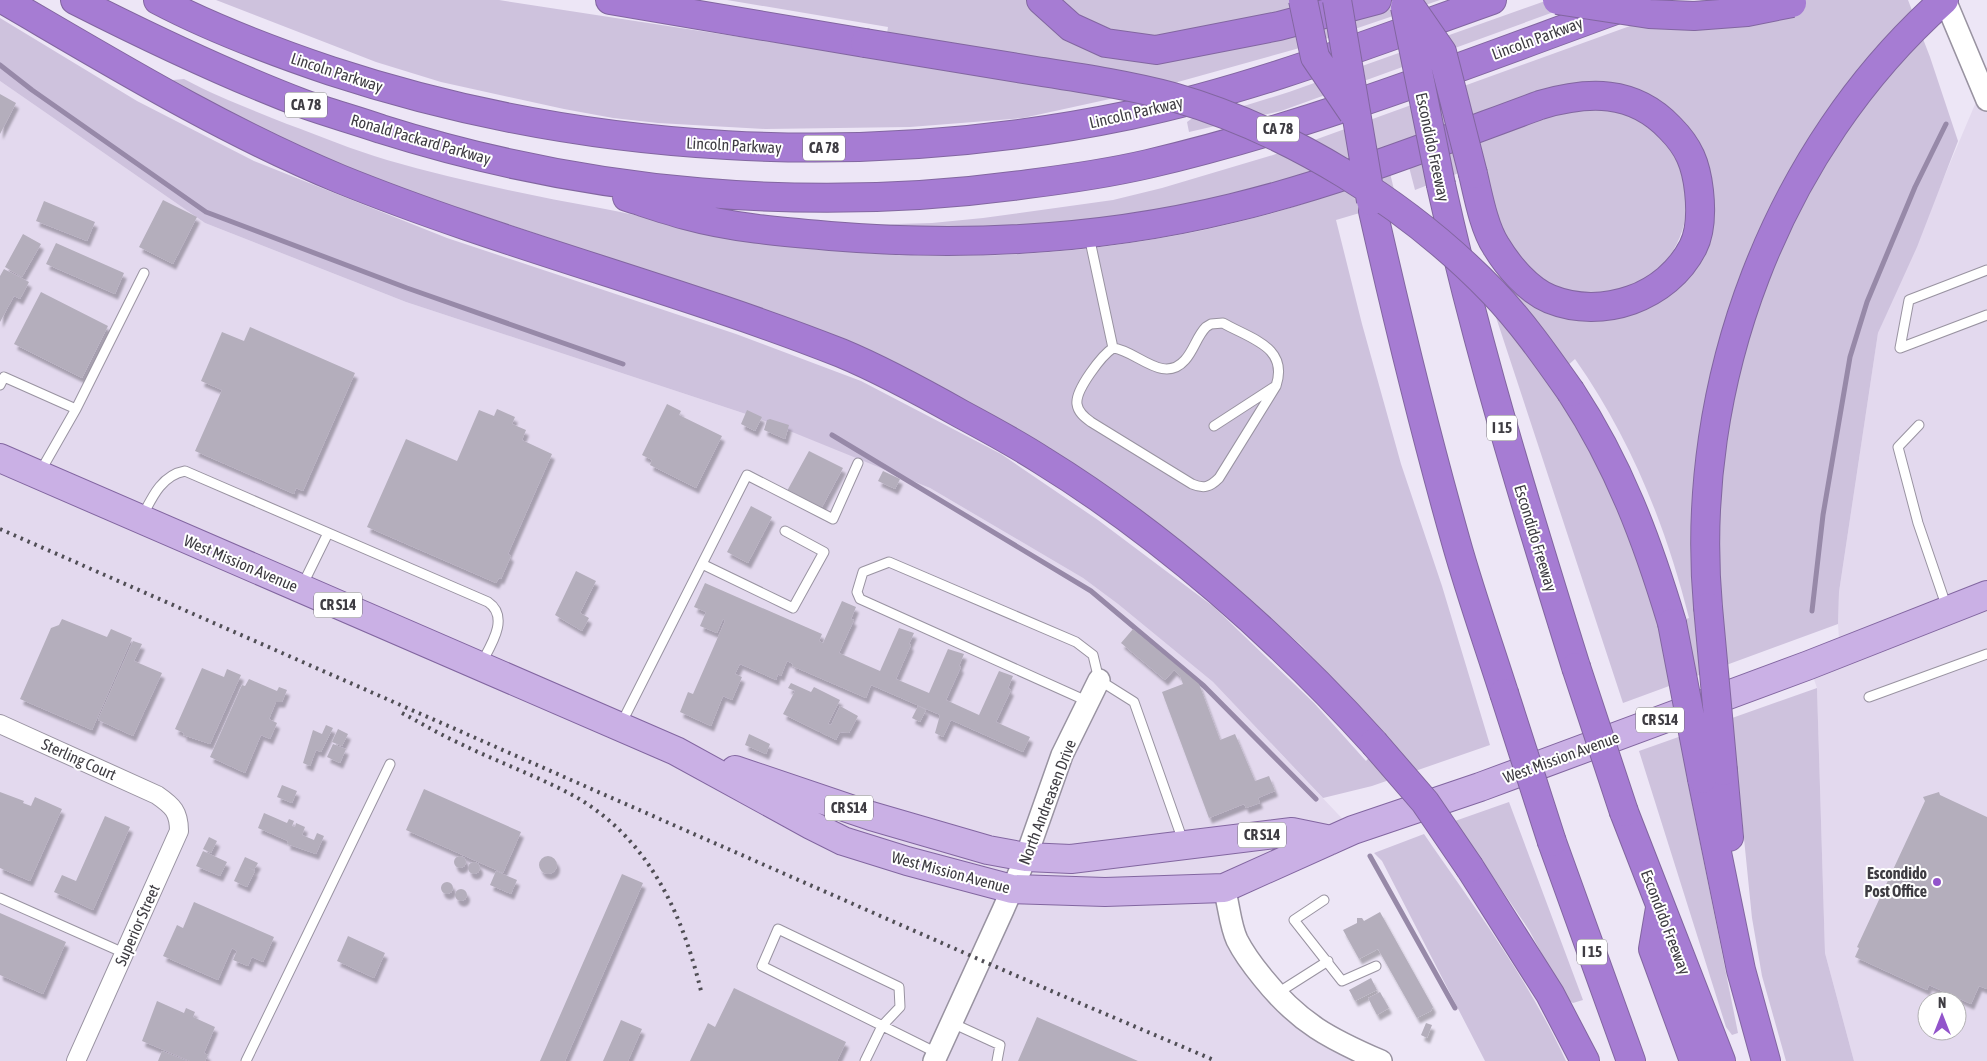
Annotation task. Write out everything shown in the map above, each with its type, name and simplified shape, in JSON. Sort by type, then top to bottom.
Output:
[{"type":"highway","points":[[4,0],[229,129],[336,177],[440,217],[747,317],[844,354],[895,378],[1045,461],[1125,518],[1198,574],[1288,653],[1374,742],[1425,802],[1470,868],[1521,945],[1581,1052]]},
{"type":"highway","name":"Ronald Packard Parkway","points":[[75,0],[190,57],[307,105],[426,143],[549,173]]},
{"type":"highway","name":"Lincoln Parkway","points":[[158,0],[273,52],[373,85],[470,110],[552,126],[691,143],[852,148],[1014,136],[1134,114],[1285,73],[1492,0]]},
{"type":"highway","points":[[610,0],[1102,82],[1173,97],[1230,116],[1308,153],[1365,186],[1424,228],[1494,292],[1544,353],[1597,431],[1617,472],[1644,538],[1672,623],[1713,775]]},
{"type":"highway","points":[[1041,0],[1071,27],[1106,43],[1156,50],[1279,26],[1377,0]]},
{"type":"highway","points":[[1302,0],[1315,57],[1358,119]]},
{"type":"highway","name":"I 15","points":[[1338,0],[1373,211],[1407,360],[1451,524],[1552,842],[1631,1061]]},
{"type":"highway","points":[[549,173],[687,216],[779,232],[876,240],[976,242],[1088,233],[1152,224],[1231,208],[1296,191],[1540,105],[1570,96],[1607,95],[1641,105],[1662,119],[1685,144],[1697,173],[1701,211],[1694,246],[1675,274],[1644,296],[1610,306],[1579,306],[1549,298],[1520,277],[1495,245],[1472,174],[1442,52],[1405,0]]},
{"type":"highway","name":"Escondido Freeway","points":[[1405,0],[1441,185],[1474,326],[1510,457],[1624,812],[1660,908],[1722,1061]]},
{"type":"highway","points":[[1557,0],[1649,14],[1694,16],[1747,12],[1807,0]]},
{"type":"highway","name":"Lincoln Parkway","points":[[549,173],[686,192],[803,199],[899,198],[1073,178],[1143,166],[1219,147],[1299,123],[1642,0]]},
{"type":"highway","points":[[1766,1061],[1741,970],[1713,775],[1705,525],[1709,462],[1721,389],[1735,335],[1756,275],[1779,221],[1808,169],[1839,118],[1892,54],[1945,0]]},
{"type":"highway","points":[[1660,908],[1654,949],[1694,1061]]},
{"type":"main road","name":"West Mission Avenue","points":[[0,458],[676,751],[871,816],[988,850],[1026,857],[1071,859],[1292,832],[1330,840]]},
{"type":"main road","name":"West Mission Avenue","points":[[676,751],[811,826],[843,841],[1012,890],[1105,892],[1224,888],[1353,830],[1480,787],[1809,665],[1987,595]]},
{"type":"street","points":[[1945,0],[1982,74],[1987,100]]},
{"type":"street","name":"North Andreasen Drive","points":[[935,1057],[1026,857],[1062,755],[1099,680]]},
{"type":"street","name":"Sterling Court","points":[[0,724],[157,794]]},
{"type":"street","name":"Superior Street","points":[[76,1061],[179,831],[179,816],[173,806],[157,794]]},
{"type":"street","points":[[1224,888],[1237,940],[1253,965],[1276,994],[1299,1018],[1323,1033],[1381,1061]]},
{"type":"lane","points":[[1088,233],[1113,348]]},
{"type":"lane","points":[[1987,270],[1909,300],[1900,348],[1987,315]]},
{"type":"lane","points":[[38,476],[76,409],[144,272]]},
{"type":"lane","points":[[1223,323],[1271,350],[1278,358],[1280,367],[1276,386],[1219,478],[1212,485],[1198,486],[1091,422],[1079,410],[1077,398],[1079,392],[1104,355],[1113,348],[1127,351],[1154,367],[1173,367],[1184,362],[1206,327],[1211,324],[1223,323]]},
{"type":"lane","points":[[0,385],[4,377],[76,409]]},
{"type":"lane","points":[[1214,426],[1276,386]]},
{"type":"lane","points":[[1919,426],[1898,447],[1918,523],[1948,610]]},
{"type":"lane","points":[[620,727],[747,475],[833,519],[858,463]]},
{"type":"lane","points":[[141,520],[156,490],[174,473],[186,471],[488,602],[495,607],[500,618],[492,643],[480,666]]},
{"type":"lane","points":[[702,564],[793,608],[824,552],[785,530]]},
{"type":"lane","points":[[301,589],[328,533]]},
{"type":"lane","points":[[1089,702],[860,599],[857,592],[863,572],[889,562],[1076,642],[1093,655],[1099,680],[1134,702],[1184,845]]},
{"type":"lane","points":[[1869,697],[1987,654]]},
{"type":"lane","points":[[246,1061],[390,764]]},
{"type":"lane","points":[[0,898],[124,954]]},
{"type":"lane","points":[[1324,900],[1294,920],[1342,981],[1376,966]]},
{"type":"lane","points":[[865,1061],[882,1026],[900,1007],[899,987],[778,929],[762,966],[882,1026],[935,1057]]},
{"type":"lane","points":[[1276,994],[1328,961]]},
{"type":"lane","points":[[952,1023],[1000,1045],[997,1061]]},
{"type":"shaded area","points":[[216,0],[499,0],[883,59],[888,27],[727,0],[1032,0],[1083,46],[1369,13],[1411,0],[1440,0],[1296,49],[1142,92],[1023,118],[910,127],[765,129],[658,123],[613,118],[441,82],[376,62]]},
{"type":"shaded area","points":[[1060,0],[1334,0],[1238,23],[1152,36],[1121,33],[1077,15]]},
{"type":"shaded area","points":[[1548,0],[1587,0],[1281,111],[1189,132],[1187,122],[1194,117],[1247,105],[1289,92]]},
{"type":"shaded area","points":[[1702,0],[1908,0],[1930,57],[1958,141],[1917,247],[1878,333],[1839,592],[1838,624],[1623,703],[1490,299],[1496,284],[1507,280],[1521,291],[1658,297],[1710,184],[1609,84],[1581,82],[1308,177],[1210,203],[1006,233],[862,225],[932,223],[983,218],[1113,200],[1162,188],[1273,155]],"holes":[[[1575,359],[1613,419],[1644,483],[1680,584],[1689,618],[1660,628],[1620,505],[1568,409],[1549,382]]]},
{"type":"shaded area","points":[[0,18],[137,101],[254,161],[447,238],[736,334],[861,381],[1001,454],[1098,520],[1214,607],[1314,703],[1366,761],[1387,737],[1300,644],[1148,517],[1101,483],[937,384],[879,355],[744,303],[393,186],[305,150],[174,85],[173,80],[184,79],[209,92],[287,124],[362,152],[440,174],[733,237],[839,251],[900,255],[962,256],[1085,249],[1146,241],[1282,211],[1390,173],[1397,202],[1336,220],[1362,324],[1401,464],[1442,586],[1490,745],[1372,786],[1323,798],[1213,682],[1118,604],[1083,578],[930,488],[758,418],[406,302],[205,223],[0,81]]},
{"type":"shaded area","points":[[1987,76],[1987,1061],[1854,1061],[1825,953],[1817,688],[1809,665],[1840,653],[1838,624],[1839,592],[1878,333]]},
{"type":"shaded area","points":[[0,81],[205,223],[406,302],[758,418],[835,448],[930,488],[1083,578],[1118,604],[1213,682],[1353,830],[1224,888],[1231,912],[1276,994],[1381,1061],[0,1061]]},
{"type":"shaded area","points":[[1609,108],[1634,117],[1653,127],[1663,137],[1679,162],[1687,198],[1684,226],[1673,250],[1657,270],[1636,284],[1611,293],[1583,294],[1553,287],[1539,278],[1515,256],[1503,236],[1482,164],[1415,190],[1409,167],[1567,110]]},
{"type":"shaded area","points":[[1817,688],[1825,953],[1854,1061],[1786,1061],[1762,976],[1752,918],[1736,759],[1686,773],[1738,1033],[1732,1035],[1726,1027],[1639,751]]},
{"type":"shaded area","points":[[1509,802],[1583,1000],[1573,1003],[1566,999],[1529,930],[1455,821]]},
{"type":"shaded area","points":[[1424,834],[1518,973],[1535,1001],[1566,1061],[1485,1061],[1382,861],[1374,853]]},
{"type":"building","points":[[0,94],[16,103],[0,134]]},
{"type":"building","points":[[163,200],[197,217],[173,264],[139,247]]},
{"type":"building","points":[[44,201],[95,222],[87,241],[36,221]]},
{"type":"building","points":[[23,234],[41,244],[22,277],[5,267]]},
{"type":"building","points":[[56,243],[124,273],[115,294],[46,264]]},
{"type":"building","points":[[4,269],[29,282],[20,299],[14,296],[0,322],[0,276]]},
{"type":"building","points":[[41,292],[108,326],[82,378],[14,344]]},
{"type":"building","points":[[250,327],[355,373],[303,491],[296,488],[294,494],[195,451],[222,390],[201,381],[222,332],[244,341]]},
{"type":"building","points":[[667,404],[681,411],[679,415],[722,436],[696,488],[650,465],[652,460],[642,455]]},
{"type":"building","points":[[497,409],[515,417],[512,424],[526,430],[522,440],[552,454],[508,554],[511,556],[501,579],[499,578],[496,583],[367,527],[406,439],[457,461],[479,410],[494,416]]},
{"type":"building","points":[[747,410],[762,417],[755,431],[741,424]]},
{"type":"building","points":[[770,419],[789,425],[785,439],[764,430],[767,420]]},
{"type":"building","points":[[809,451],[843,468],[821,509],[787,491]]},
{"type":"building","points":[[883,471],[900,479],[895,489],[878,481]]},
{"type":"building","points":[[751,506],[772,517],[748,563],[727,552]]},
{"type":"building","points":[[576,571],[596,581],[580,613],[589,618],[582,631],[555,615]]},
{"type":"building","points":[[705,583],[822,634],[819,641],[823,643],[842,601],[856,607],[851,619],[854,620],[839,653],[880,671],[899,628],[914,633],[909,644],[911,645],[896,679],[929,693],[948,649],[964,654],[959,666],[961,667],[946,700],[979,715],[999,671],[1013,676],[1008,688],[1011,690],[996,722],[1030,737],[1023,752],[951,720],[943,737],[935,733],[940,715],[871,685],[866,698],[792,666],[793,664],[787,661],[781,676],[778,674],[776,680],[740,664],[735,674],[742,677],[732,700],[723,696],[711,726],[680,712],[688,692],[693,694],[725,621],[723,619],[717,633],[700,626],[706,612],[694,607]]},
{"type":"building","points":[[62,619],[107,637],[111,629],[132,638],[92,730],[20,699],[51,628],[59,625]]},
{"type":"building","points":[[1133,629],[1199,684],[1220,740],[1235,734],[1255,781],[1269,776],[1275,791],[1258,798],[1260,803],[1246,808],[1244,804],[1209,818],[1162,692],[1183,684],[1180,676],[1174,670],[1165,680],[1121,643]]},
{"type":"building","points":[[133,641],[142,644],[134,661],[162,673],[133,736],[98,720]]},
{"type":"building","points":[[202,668],[224,677],[227,669],[241,675],[210,744],[183,735],[184,733],[175,729]]},
{"type":"building","points":[[249,679],[277,691],[279,687],[287,690],[282,702],[276,702],[269,719],[277,723],[270,739],[261,735],[245,773],[210,757],[242,685],[245,686]]},
{"type":"building","points":[[791,683],[811,692],[814,687],[840,700],[828,724],[831,725],[840,706],[858,716],[849,733],[840,732],[836,740],[783,714],[795,691],[788,688]]},
{"type":"building","points":[[918,706],[926,710],[920,722],[912,718]]},
{"type":"building","points":[[326,725],[333,728],[321,752],[316,750],[310,766],[303,763],[313,730],[322,734]]},
{"type":"building","points":[[338,729],[348,734],[342,746],[332,742]]},
{"type":"building","points":[[749,734],[770,744],[766,754],[745,745]]},
{"type":"building","points":[[333,744],[346,749],[340,763],[327,757]]},
{"type":"building","points":[[282,785],[297,791],[292,803],[277,797]]},
{"type":"building","points":[[424,789],[521,832],[503,873],[406,830]]},
{"type":"building","points":[[0,792],[24,801],[23,803],[31,806],[35,797],[62,809],[30,881],[0,868]]},
{"type":"building","name":"Escondido Post Office","points":[[1939,792],[1940,795],[1987,817],[1987,989],[1979,986],[1971,1004],[1967,1002],[1967,991],[1942,991],[1929,985],[1927,990],[1855,957],[1859,948],[1857,947],[1925,801],[1923,797]]},
{"type":"building","points":[[264,813],[287,823],[289,819],[294,821],[292,826],[295,827],[296,823],[305,827],[302,835],[314,840],[317,833],[324,836],[316,854],[287,844],[288,841],[258,828]]},
{"type":"building","points":[[105,816],[130,827],[93,910],[54,892],[62,875],[76,881]]},
{"type":"building","points":[[209,837],[217,841],[211,853],[203,849]]},
{"type":"building","points":[[203,851],[227,862],[220,876],[196,866]]},
{"type":"building","points":[[458,856],[462,856],[466,862],[462,868],[458,868],[454,864],[454,860]]},
{"type":"building","points":[[548,856],[554,859],[557,865],[554,871],[548,874],[542,871],[539,865],[542,859]]},
{"type":"building","points":[[245,857],[258,863],[254,870],[247,867],[255,871],[247,887],[234,881]]},
{"type":"building","points":[[472,862],[476,862],[480,868],[476,874],[472,874],[468,870],[468,866]]},
{"type":"building","points":[[496,871],[517,880],[511,894],[490,885]]},
{"type":"building","points":[[622,874],[643,883],[565,1061],[540,1061]]},
{"type":"building","points":[[445,882],[449,882],[453,888],[449,894],[445,894],[441,890],[441,886]]},
{"type":"building","points":[[459,889],[463,889],[467,895],[463,901],[459,901],[455,897],[455,893]]},
{"type":"building","points":[[194,902],[274,937],[263,962],[252,957],[248,966],[233,960],[237,951],[232,948],[218,980],[163,956],[177,925],[183,928]]},
{"type":"building","points":[[1380,912],[1433,1007],[1431,1011],[1417,1018],[1378,949],[1359,959],[1343,930],[1357,923],[1357,918],[1362,918],[1364,921]]},
{"type":"building","points":[[0,913],[66,942],[43,994],[0,975]]},
{"type":"building","points":[[348,936],[385,953],[374,978],[337,961]]},
{"type":"building","points":[[1371,978],[1377,990],[1355,1001],[1349,990]]},
{"type":"building","points":[[734,988],[846,1042],[837,1061],[690,1061],[708,1023],[715,1027]]},
{"type":"building","points":[[1380,992],[1389,1008],[1377,1015],[1368,998]]},
{"type":"building","points":[[157,1001],[184,1013],[186,1008],[195,1012],[193,1017],[215,1027],[204,1053],[208,1055],[205,1061],[190,1061],[142,1041]]},
{"type":"building","points":[[1037,1017],[1138,1061],[1018,1061]]},
{"type":"building","points":[[621,1020],[642,1029],[628,1061],[603,1061]]},
{"type":"building","points":[[1426,1023],[1432,1025],[1427,1038],[1421,1035]]},
{"type":"building","points":[[162,1051],[187,1061],[158,1061]]},
{"type":"waterway","points":[[0,65],[32,90],[206,212],[407,288],[623,364]]},
{"type":"waterway","points":[[1812,611],[1823,515],[1850,357],[1867,302],[1915,187],[1946,124]]},
{"type":"waterway","points":[[832,435],[1091,591],[1204,686],[1316,799]]},
{"type":"waterway","points":[[1370,856],[1455,1008]]},
{"type":"railway","points":[[0,529],[1042,987],[1216,1061]]},
{"type":"railway","points":[[402,713],[452,740],[547,782],[576,797],[602,815],[624,835],[643,857],[660,882],[685,936],[702,995]]},
{"type":"place","name":"Escondido Post Office","points":[[1937,882]]}]
